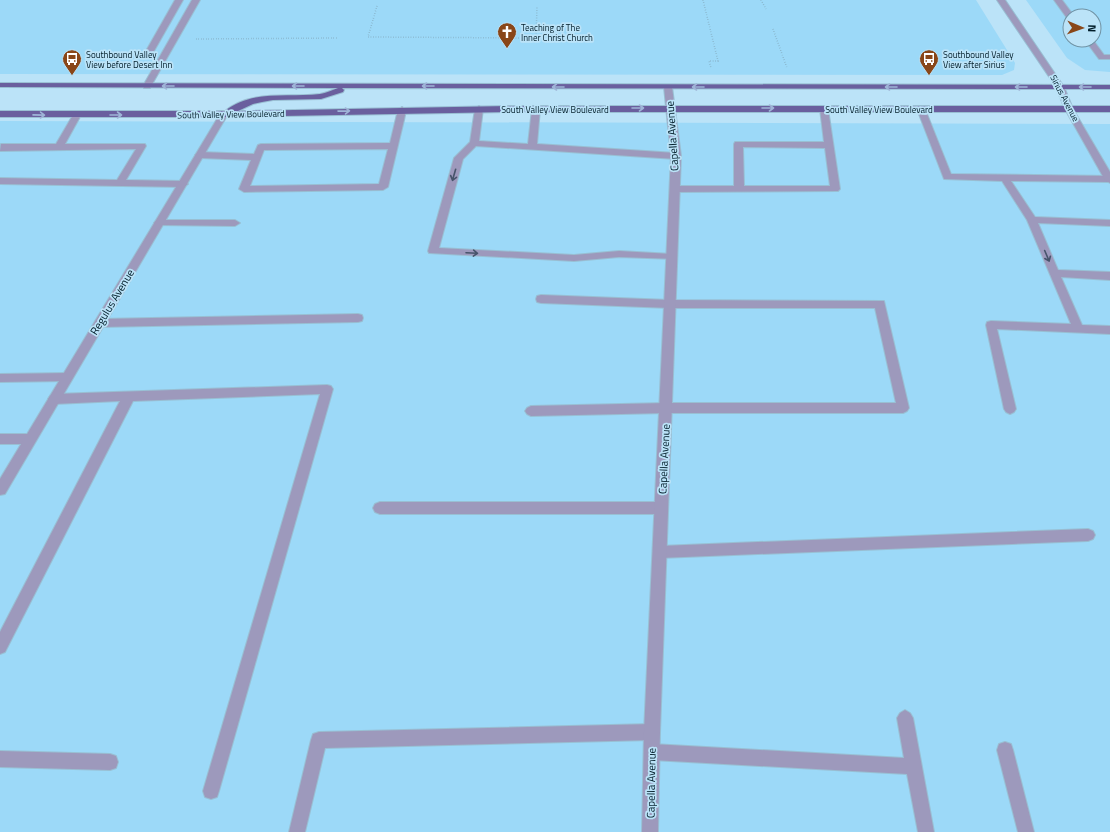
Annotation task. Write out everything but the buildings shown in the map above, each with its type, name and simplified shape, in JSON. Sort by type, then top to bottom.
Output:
[{"type":"main road","name":"South Valley View Boulevard","points":[[0,86],[351,86],[598,98],[670,108],[820,98],[1060,87],[1110,88]]},
{"type":"main road","points":[[224,114],[257,100],[273,97],[322,96],[351,86]]},
{"type":"main road","name":"South Valley View Boulevard","points":[[0,114],[224,114],[536,109],[668,87],[820,98],[921,109],[1110,109]]},
{"type":"street","points":[[150,51],[179,0]]},
{"type":"street","points":[[147,86],[196,0]]},
{"type":"street","name":"Sirius Avenue","points":[[1001,0],[1060,87],[1070,109],[1110,179]]},
{"type":"street","points":[[1096,48],[1102,56],[1110,57]]},
{"type":"street","name":"Capella Avenue","points":[[650,832],[652,732],[676,156],[668,87]]},
{"type":"street","points":[[675,190],[835,189],[829,145],[820,98]]},
{"type":"street","points":[[479,109],[474,142],[459,158],[433,251],[574,258],[619,254],[672,258]]},
{"type":"street","points":[[532,146],[536,109]]},
{"type":"street","points":[[921,109],[947,177],[1110,179]]},
{"type":"street","points":[[393,146],[261,147],[244,189],[383,187],[402,110]]},
{"type":"street","name":"Regulus Avenue","points":[[0,490],[224,114]]},
{"type":"street","points":[[59,146],[77,115]]},
{"type":"street","points":[[474,142],[676,156]]},
{"type":"street","points":[[739,189],[738,144],[829,145]]},
{"type":"street","points":[[0,148],[142,146],[120,183]]},
{"type":"street","points":[[200,155],[257,157]]},
{"type":"street","points":[[1005,178],[1032,220],[1078,329]]},
{"type":"street","points":[[0,181],[183,184]]},
{"type":"street","points":[[1032,220],[1110,223]]},
{"type":"street","points":[[159,224],[235,223]]},
{"type":"street","points":[[1054,273],[1110,276]]},
{"type":"street","points":[[531,411],[666,408],[903,408],[880,304],[670,304],[541,299]]},
{"type":"street","points":[[100,323],[358,318]]},
{"type":"street","points":[[1010,409],[991,325],[1110,330]]},
{"type":"street","points":[[0,378],[67,377]]},
{"type":"street","points":[[54,399],[327,389],[211,791]]},
{"type":"street","points":[[0,647],[129,396]]},
{"type":"street","points":[[0,439],[30,440]]},
{"type":"street","points":[[380,508],[661,508]]},
{"type":"street","points":[[660,552],[1088,535]]},
{"type":"street","points":[[905,718],[926,832]]},
{"type":"street","points":[[297,832],[319,740],[652,732]]},
{"type":"street","points":[[1005,750],[1026,832]]},
{"type":"street","points":[[652,752],[914,766]]},
{"type":"street","points":[[0,759],[110,762]]},
{"type":"path","points":[[703,0],[718,61],[710,61],[712,74]]},
{"type":"path","points":[[761,0],[766,9]]},
{"type":"path","points":[[377,6],[368,37],[536,38],[538,6]]},
{"type":"path","points":[[773,29],[789,74]]},
{"type":"path","points":[[192,39],[338,38]]},
{"type":"shaded area","points":[[0,0],[976,0],[1015,63],[1014,70],[1002,75],[0,74]]},
{"type":"shaded area","points":[[1026,0],[1110,0],[1110,72],[1085,70],[1067,58]]},
{"type":"shaded area","points":[[0,121],[1110,124],[1110,832],[0,832]]},
{"type":"place","name":"Teaching of The Inner Christ Church","points":[[507,49]]},
{"type":"place","name":"Southbound Valley View before Desert Inn","points":[[72,76]]},
{"type":"place","name":"Southbound Valley View after Sirius","points":[[929,76]]}]
